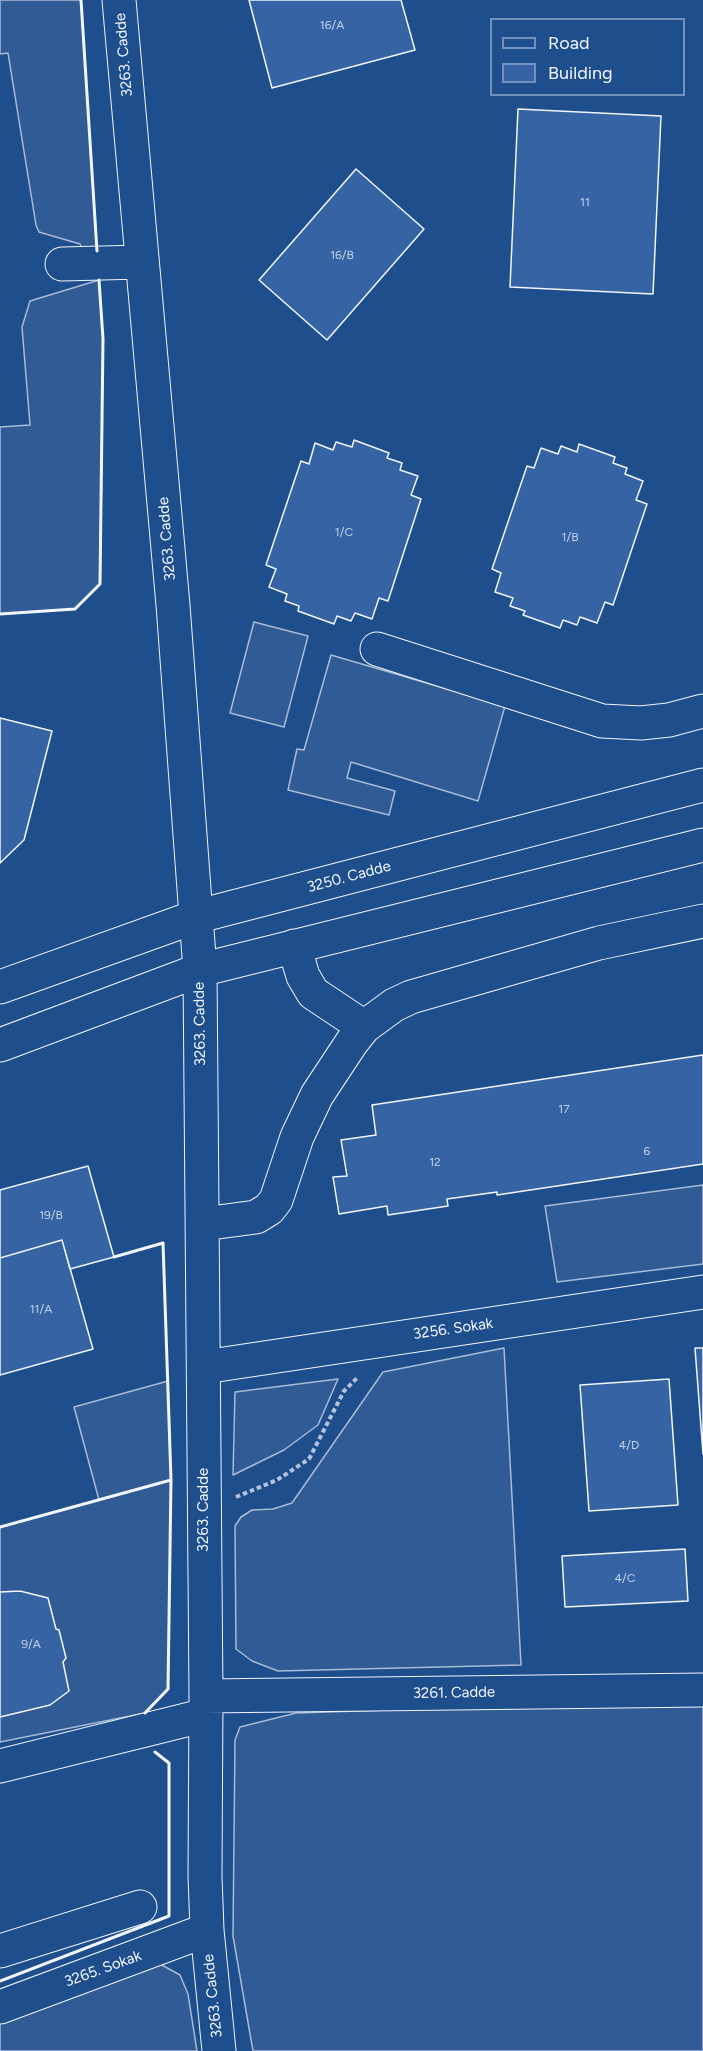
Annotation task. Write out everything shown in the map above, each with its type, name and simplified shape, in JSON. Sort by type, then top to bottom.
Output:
[{"type":"street","name":"3263. Cadde","points":[[119,0],[173,605],[200,970],[206,1706],[205,1876],[207,1930],[219,2051]]},
{"type":"street","points":[[62,264],[142,262]]},
{"type":"street","points":[[377,649],[602,721],[641,723],[669,720],[703,711]]},
{"type":"street","name":"3250. Cadde","points":[[0,987],[195,917],[703,785]]},
{"type":"street","points":[[0,1045],[200,970],[703,845]]},
{"type":"street","points":[[203,1224],[256,1217],[269,1209],[276,1200],[297,1137],[317,1095],[364,1027],[394,1005],[599,943],[703,921]]},
{"type":"street","points":[[294,946],[303,976],[313,993],[364,1027]]},
{"type":"street","name":"3256. Sokak","points":[[204,1368],[703,1292]]},
{"type":"street","name":"3261. Cadde","points":[[0,1766],[206,1706],[703,1690]]},
{"type":"street","points":[[0,1951],[140,1907]]},
{"type":"street","name":"3265. Sokak","points":[[0,2007],[207,1930]]},
{"type":"path","points":[[204,1516],[241,1494],[277,1480],[309,1459],[344,1391],[364,1371]]},
{"type":"shaded area","points":[[0,0],[81,0],[97,254],[85,254],[80,244],[39,232],[36,225],[8,53],[0,54]]},
{"type":"shaded area","points":[[99,280],[103,339],[100,584],[75,609],[0,614],[0,427],[30,425],[22,327],[30,301]]},
{"type":"shaded area","points":[[254,622],[308,636],[284,727],[230,713]]},
{"type":"shaded area","points":[[331,655],[505,706],[478,801],[351,762],[347,778],[395,791],[389,815],[288,790],[297,749],[304,750]]},
{"type":"shaded area","points":[[703,1185],[703,1264],[557,1282],[545,1206]]},
{"type":"shaded area","points":[[504,1348],[521,1665],[278,1671],[252,1661],[236,1649],[235,1526],[241,1517],[252,1510],[273,1509],[292,1503],[383,1372]]},
{"type":"shaded area","points":[[338,1379],[318,1425],[284,1450],[233,1475],[235,1392]]},
{"type":"shaded area","points":[[168,1381],[171,1480],[168,1689],[145,1713],[0,1742],[0,1527],[99,1500],[74,1407]]},
{"type":"shaded area","points":[[703,1700],[703,2051],[253,2051],[233,1936],[235,1740],[240,1727],[296,1713]]},
{"type":"shaded area","points":[[160,1964],[180,1975],[188,1994],[197,2051],[0,2051],[0,2023]]},
{"type":"building","points":[[249,0],[401,0],[415,50],[272,88]]},
{"type":"building","points":[[518,109],[661,116],[653,294],[510,287]]},
{"type":"building","points":[[356,169],[424,229],[327,340],[259,280]]},
{"type":"building","points":[[354,440],[389,453],[387,458],[402,463],[400,470],[418,476],[411,495],[421,499],[388,601],[379,598],[372,619],[355,613],[351,621],[337,616],[334,624],[298,611],[299,606],[285,601],[287,594],[269,587],[276,569],[266,565],[301,461],[309,464],[315,443],[333,450],[336,442],[352,447]]},
{"type":"building","points":[[579,444],[615,457],[613,463],[627,468],[625,474],[643,481],[636,500],[647,504],[613,605],[605,602],[597,623],[580,617],[577,625],[563,620],[560,628],[523,615],[525,611],[510,606],[513,598],[495,592],[501,573],[492,569],[527,466],[534,468],[541,448],[558,454],[561,446],[577,452]]},
{"type":"building","points":[[0,718],[52,731],[24,840],[0,863]]},
{"type":"building","points":[[703,1055],[703,1164],[497,1195],[497,1192],[447,1199],[448,1206],[388,1215],[387,1206],[339,1214],[333,1177],[347,1176],[341,1140],[376,1135],[372,1105]]},
{"type":"building","points":[[88,1166],[114,1257],[70,1269],[62,1240],[0,1258],[0,1190]]},
{"type":"building","points":[[62,1240],[93,1349],[0,1375],[0,1258]]},
{"type":"building","points":[[695,1348],[703,1348],[703,1454]]},
{"type":"building","points":[[669,1379],[678,1505],[589,1511],[580,1385]]},
{"type":"building","points":[[685,1549],[688,1601],[565,1607],[562,1556]]},
{"type":"building","points":[[20,1591],[48,1598],[66,1658],[63,1662],[69,1691],[50,1705],[0,1717],[0,1592]]},
{"type":"wall","points":[[81,0],[97,251]]},
{"type":"wall","points":[[0,614],[75,609],[100,584],[103,339],[99,280]]},
{"type":"wall","points":[[114,1257],[163,1243],[171,1480],[168,1689],[145,1713]]},
{"type":"wall","points":[[0,1527],[171,1480]]},
{"type":"wall","points":[[0,1981],[169,1916],[169,1763],[155,1752]]}]
